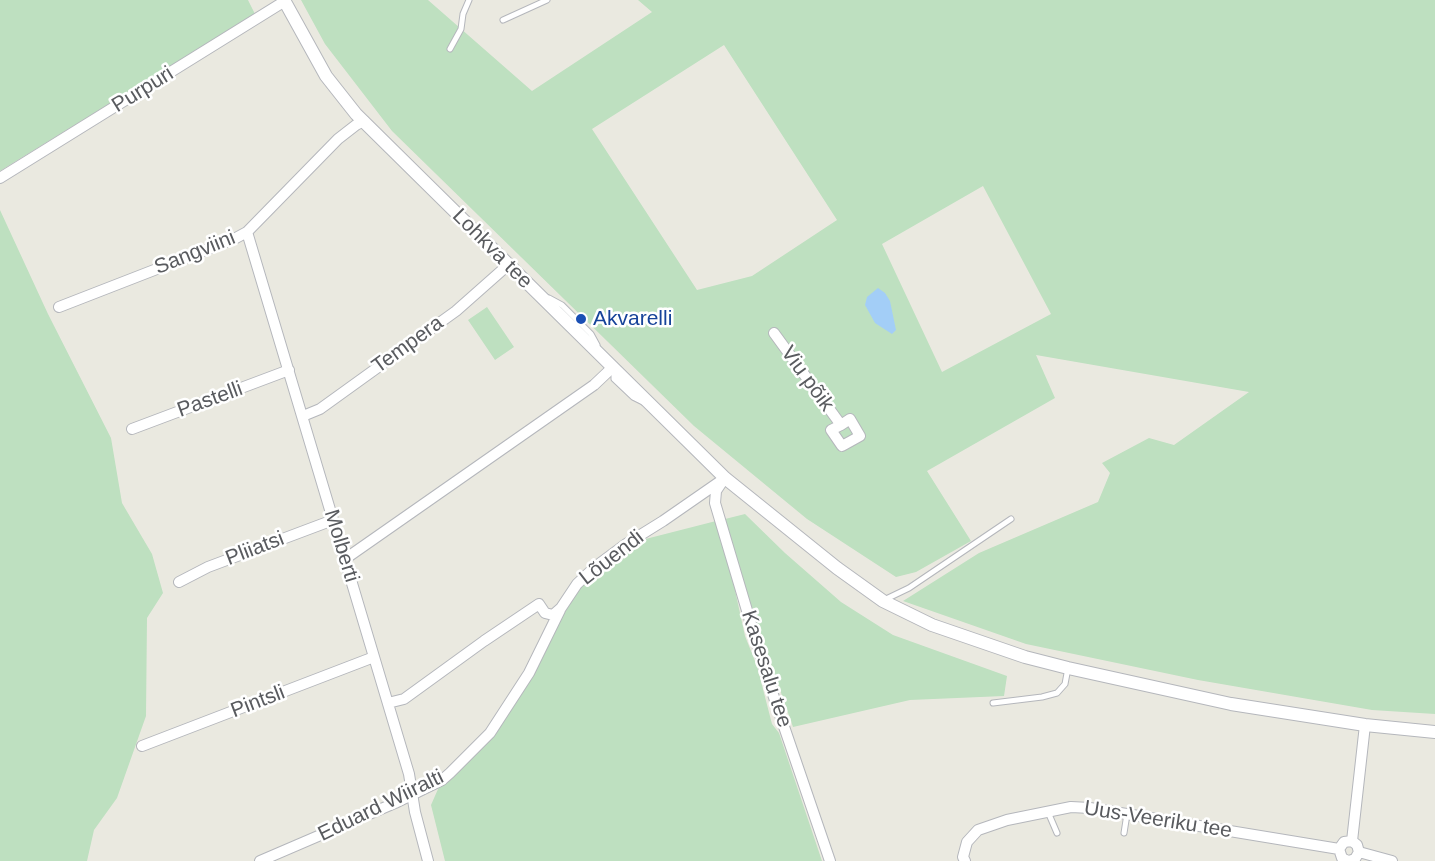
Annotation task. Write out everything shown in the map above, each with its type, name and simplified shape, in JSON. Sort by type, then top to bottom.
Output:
[{"type":"street","name":"Lohkva tee","points":[[285,0],[326,76],[341,97],[364,121],[725,478],[837,568],[883,601],[932,626],[1025,657],[1068,668],[1231,704],[1365,725],[1435,732]]},
{"type":"street","name":"Purpuri","points":[[0,178],[285,0]]},
{"type":"street","name":"Sangviini","points":[[59,307],[247,232],[338,139],[356,124],[364,121]]},
{"type":"street","name":"Molberti","points":[[247,232],[410,774],[414,812],[428,861]]},
{"type":"street","name":"Tempera","points":[[303,416],[320,409],[456,311],[508,265]]},
{"type":"street","name":"Viu põik","points":[[774,333],[841,425]]},
{"type":"street","points":[[345,560],[594,385],[609,363]]},
{"type":"street","name":"Pastelli","points":[[132,429],[289,370]]},
{"type":"street","name":"Lõuendi","points":[[561,608],[577,584],[595,567],[626,543],[663,521],[725,478]]},
{"type":"street","name":"Kasesalu tee","points":[[725,478],[716,491],[715,503],[765,671],[830,861]]},
{"type":"street","name":"Pliiatsi","points":[[179,582],[208,567],[333,519]]},
{"type":"street","points":[[388,703],[404,699],[484,640],[539,604],[545,613],[553,615],[561,608]]},
{"type":"street","name":"Eduard Wiiralti","points":[[262,861],[442,780],[490,734],[529,673],[561,608]]},
{"type":"street","name":"Pintsli","points":[[142,746],[374,657]]},
{"type":"street","points":[[1352,841],[1365,725]]},
{"type":"street","name":"Uus-Veeriku tee","points":[[965,861],[963,857],[968,842],[978,830],[1007,820],[1071,807],[1090,808],[1339,849]]},
{"type":"street","points":[[1352,841],[1357,845],[1359,852],[1355,859],[1348,861],[1342,858],[1339,849],[1344,842],[1352,841]]},
{"type":"street","points":[[1359,852],[1392,861]]},
{"type":"lane","points":[[450,49],[461,29],[463,14],[469,0]]},
{"type":"lane","points":[[503,20],[548,0]]},
{"type":"lane","points":[[883,601],[909,588],[1011,519]]},
{"type":"lane","points":[[993,703],[1057,693],[1065,684],[1068,668]]},
{"type":"lane","points":[[1048,812],[1057,833]]},
{"type":"lane","points":[[1124,833],[1127,814]]},
{"type":"green space","points":[[0,0],[248,0],[255,14],[0,171]]},
{"type":"green space","points":[[301,0],[428,0],[532,91],[652,12],[638,0],[1435,0],[1435,714],[1372,710],[1198,680],[1026,644],[903,601],[979,553],[1098,502],[1110,473],[1102,463],[1149,438],[1174,445],[1249,392],[1036,355],[1055,398],[927,471],[971,541],[916,572],[896,577],[807,519],[694,426],[392,131],[325,44]],"holes":[[[724,45],[837,220],[752,276],[697,290],[592,129]],[[983,186],[1051,314],[942,372],[882,244]]]},
{"type":"green space","points":[[0,210],[48,314],[111,438],[122,503],[152,554],[163,593],[147,618],[146,716],[117,798],[94,830],[87,861],[0,861]]},
{"type":"green space","points":[[487,307],[514,347],[495,360],[468,320]]},
{"type":"green space","points":[[745,514],[841,602],[893,635],[1007,676],[1004,696],[910,700],[793,727],[728,541],[725,519]]},
{"type":"green space","points":[[716,521],[728,558],[745,636],[757,666],[772,724],[779,733],[822,861],[445,861],[431,805],[442,780],[490,733],[577,584],[626,544]]},
{"type":"water","points":[[878,288],[890,301],[896,330],[892,334],[875,323],[865,305],[867,297]]},
{"type":"place","name":"Akvarelli","points":[[581,319]]}]
